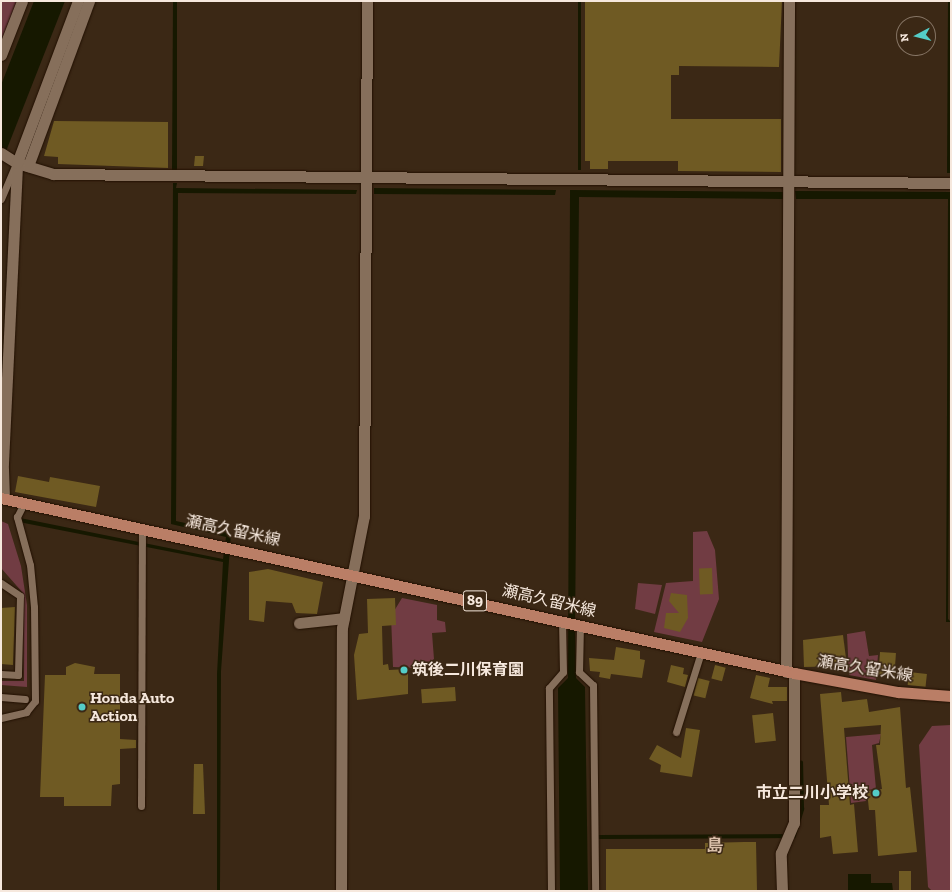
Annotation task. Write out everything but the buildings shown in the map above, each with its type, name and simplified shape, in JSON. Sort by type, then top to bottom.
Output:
[{"type":"main road","name":"瀬高久留米線","points":[[3,498],[142,533],[351,574],[790,672],[898,692],[951,696]]},
{"type":"street","points":[[1,55],[22,1]]},
{"type":"street","points":[[3,498],[2,463],[17,163],[78,1]]},
{"type":"street","points":[[28,166],[89,1]]},
{"type":"street","points":[[341,891],[344,618],[351,574],[364,516],[367,1]]},
{"type":"street","points":[[782,891],[781,853],[794,824],[790,672],[789,1]]},
{"type":"street","points":[[4,154],[17,163],[53,174],[951,183]]},
{"type":"street","points":[[299,623],[344,618]]},
{"type":"lane","points":[[1,198],[17,163]]},
{"type":"lane","points":[[1,718],[26,712],[35,701],[34,607],[30,565],[17,517],[24,503]]},
{"type":"lane","points":[[141,806],[142,533]]},
{"type":"lane","points":[[1,583],[20,596],[18,674],[1,674]]},
{"type":"lane","points":[[551,891],[549,688],[563,672],[562,621]]},
{"type":"lane","points":[[580,625],[579,672],[593,685],[595,891]]},
{"type":"lane","points":[[676,732],[701,652]]},
{"type":"lane","points":[[1,697],[25,698]]},
{"type":"shaded area","points":[[1,1],[17,1],[1,41]]},
{"type":"shaded area","points":[[34,1],[65,1],[1,164],[1,85]]},
{"type":"shaded area","points":[[173,1],[177,1],[177,170],[172,171]]},
{"type":"shaded area","points":[[578,1],[581,1],[581,170],[578,170]]},
{"type":"shaded area","points":[[948,1],[951,1],[951,173],[947,173]]},
{"type":"shaded area","points":[[173,183],[177,183],[176,188],[357,190],[356,194],[178,193],[176,521],[231,533],[221,671],[220,891],[217,891],[217,674],[223,562],[19,522],[20,518],[223,559],[226,537],[171,524]]},
{"type":"shaded area","points":[[374,188],[556,190],[555,195],[374,194]]},
{"type":"shaded area","points":[[570,190],[783,192],[783,199],[579,197],[575,632],[576,678],[585,687],[588,891],[560,891],[558,688],[568,678]]},
{"type":"shaded area","points":[[795,191],[951,192],[948,619],[951,622],[946,622],[948,199],[796,199]]},
{"type":"shaded area","points":[[1,521],[8,524],[21,566],[27,605],[27,687],[1,685],[1,681],[24,681],[23,593],[1,568]]},
{"type":"shaded area","points":[[707,531],[715,550],[719,599],[702,642],[654,632],[666,583],[693,581],[693,532]]},
{"type":"shaded area","points":[[638,583],[662,585],[655,614],[635,609]]},
{"type":"shaded area","points":[[402,598],[437,605],[437,620],[445,622],[446,632],[432,633],[434,659],[419,668],[393,667],[391,616]]},
{"type":"shaded area","points":[[865,631],[869,656],[878,655],[876,680],[849,675],[847,634]]},
{"type":"shaded area","points":[[951,725],[951,891],[932,891],[928,887],[919,745],[932,726]]},
{"type":"shaded area","points":[[881,734],[879,743],[872,745],[876,789],[866,790],[866,801],[851,803],[846,737]]},
{"type":"shaded area","points":[[848,874],[871,874],[871,883],[892,883],[893,891],[848,891]]},
{"type":"waterway","points":[[599,837],[794,836],[802,809],[801,763]]},
{"type":"place","name":"筑後二川保育園","points":[[404,670]]},
{"type":"place","name":"Honda Auto Action","points":[[82,707]]},
{"type":"place","name":"市立二川小学校","points":[[876,793]]},
{"type":"district","name":"島","points":[[715,846]]}]
